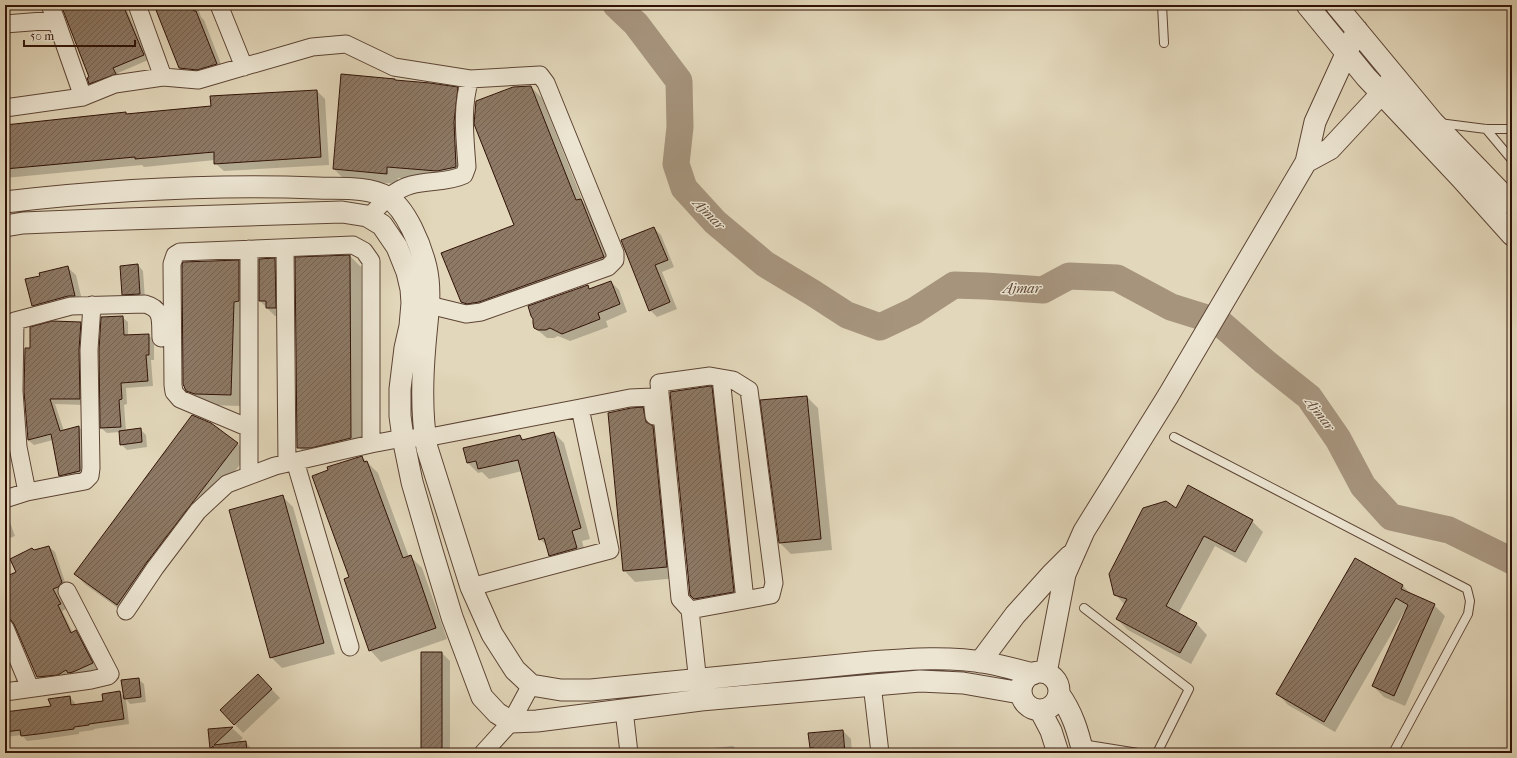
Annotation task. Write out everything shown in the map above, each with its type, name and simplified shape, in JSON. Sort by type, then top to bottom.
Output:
[{"type":"street","points":[[50,5],[83,98]]},
{"type":"street","points":[[137,5],[163,77]]},
{"type":"street","points":[[219,5],[244,67]]},
{"type":"street","points":[[1307,5],[1382,94],[1512,235]]},
{"type":"street","points":[[1336,5],[1433,122],[1512,204]]},
{"type":"street","points":[[5,24],[56,20]]},
{"type":"street","points":[[1059,694],[1053,705],[1040,710],[1031,708],[1026,704],[1021,693],[1024,682],[1040,674],[1065,574],[1084,530],[1168,396],[1306,162],[1315,122],[1356,30]]},
{"type":"street","points":[[5,108],[83,98],[115,84],[163,77],[198,80],[312,47],[346,44],[394,68],[470,79],[540,75],[546,83],[615,253],[616,260],[608,267],[481,312],[466,314],[420,304],[411,289],[407,272],[398,247],[382,225],[369,217],[342,212],[23,223],[5,226]]},
{"type":"street","points":[[1306,162],[1330,149],[1382,94],[1394,75]]},
{"type":"street","points":[[369,217],[387,197],[411,185],[455,179],[464,175],[467,167],[464,108],[465,95],[470,79]]},
{"type":"street","points":[[5,202],[133,189],[265,186],[369,190],[387,197],[397,206],[410,225],[426,267],[429,292],[420,304],[418,327],[425,438],[427,448],[471,587],[496,640],[515,670],[531,685],[561,690],[590,690],[912,659],[953,659],[980,662],[1040,674],[1056,681],[1059,694],[1068,707],[1076,725],[1082,748],[1054,751],[1046,719],[1040,710]]},
{"type":"street","points":[[249,428],[180,399],[174,392],[172,264],[175,255],[180,252],[353,244],[364,251],[371,261],[372,444]]},
{"type":"street","points":[[285,248],[291,462],[350,647]]},
{"type":"street","points":[[249,249],[249,475]]},
{"type":"street","points":[[27,492],[18,447],[10,324],[71,306],[145,304],[153,306],[160,315],[161,338]]},
{"type":"street","points":[[5,499],[27,492],[85,481],[90,476],[92,468],[92,434],[89,350],[92,305]]},
{"type":"street","points":[[418,327],[405,348],[400,389],[402,438],[412,482],[452,617],[482,697],[497,713],[511,722],[537,721],[701,700],[920,681],[963,683],[1021,693]]},
{"type":"street","points":[[690,610],[771,595],[774,583],[749,390],[733,380],[710,376],[659,383],[680,599],[690,610],[701,700]]},
{"type":"street","points":[[721,378],[745,600]]},
{"type":"street","points":[[126,611],[155,568],[198,511],[226,484],[275,466],[372,444],[402,438],[425,438],[630,398],[652,397],[670,563]]},
{"type":"street","points":[[471,587],[610,550],[580,408]]},
{"type":"street","points":[[980,662],[1015,615],[1050,575],[1075,551]]},
{"type":"street","points":[[5,692],[91,680],[108,676],[110,674],[67,591]]},
{"type":"street","points":[[5,628],[30,688]]},
{"type":"street","points":[[872,684],[880,753]]},
{"type":"street","points":[[482,753],[511,722],[531,685]]},
{"type":"street","points":[[624,710],[629,753]]},
{"type":"lane","points":[[1162,5],[1164,43]]},
{"type":"lane","points":[[1433,122],[1486,129],[1512,129]]},
{"type":"lane","points":[[1486,129],[1512,160]]},
{"type":"lane","points":[[1174,437],[1467,589],[1470,601],[1468,614],[1394,753]]},
{"type":"lane","points":[[1084,608],[1189,689],[1157,753]]},
{"type":"lane","points":[[1082,748],[1134,753]]},
{"type":"building","points":[[61,5],[123,5],[144,55],[113,68],[116,74],[89,84],[87,78],[89,77]]},
{"type":"building","points":[[154,5],[192,5],[194,11],[196,11],[217,64],[197,70],[179,68]]},
{"type":"building","points":[[341,74],[458,87],[454,122],[456,167],[437,171],[387,167],[387,174],[333,169]]},
{"type":"building","points":[[531,86],[576,200],[581,199],[604,257],[479,302],[467,304],[461,302],[441,253],[514,225],[474,124],[476,101],[513,87]]},
{"type":"building","points":[[317,90],[321,157],[214,164],[214,152],[135,159],[135,157],[5,169],[5,125],[126,112],[126,114],[211,106],[210,96]]},
{"type":"building","points":[[654,227],[668,260],[655,265],[670,302],[649,311],[621,240]]},
{"type":"building","points":[[350,255],[351,438],[311,448],[297,448],[295,257]]},
{"type":"building","points":[[275,258],[276,308],[266,308],[266,301],[259,301],[259,259]]},
{"type":"building","points":[[239,260],[239,301],[234,302],[231,395],[195,394],[186,391],[183,384],[183,262]]},
{"type":"building","points":[[138,264],[140,294],[122,295],[120,266]]},
{"type":"building","points":[[68,266],[75,296],[68,296],[32,306],[25,279],[40,276],[39,273]]},
{"type":"building","points":[[611,281],[620,304],[598,313],[600,319],[562,334],[550,328],[546,330],[538,330],[534,328],[533,319],[528,306],[588,285],[589,289]]},
{"type":"building","points":[[123,316],[124,335],[149,334],[149,355],[146,355],[148,381],[121,383],[122,399],[119,400],[121,427],[100,428],[99,350],[101,317]]},
{"type":"building","points":[[52,321],[81,322],[79,350],[80,399],[50,399],[60,431],[79,426],[80,471],[59,476],[51,434],[28,440],[24,391],[25,348],[30,348],[30,327]]},
{"type":"building","points":[[712,386],[734,592],[694,599],[690,595],[670,392]]},
{"type":"building","points":[[807,396],[821,539],[779,543],[760,400]]},
{"type":"building","points":[[643,407],[646,422],[653,426],[667,567],[623,571],[608,413]]},
{"type":"building","points":[[192,415],[211,423],[238,443],[147,562],[117,605],[74,574]]},
{"type":"building","points":[[141,428],[142,442],[120,445],[119,431]]},
{"type":"building","points":[[554,432],[581,528],[572,531],[577,548],[549,556],[544,538],[539,540],[518,460],[478,469],[476,461],[467,463],[463,448],[520,435],[522,440]]},
{"type":"building","points":[[362,456],[364,462],[367,461],[403,558],[411,555],[436,628],[369,651],[344,579],[349,577],[312,476],[328,470],[327,467]]},
{"type":"building","points":[[1188,485],[1253,520],[1235,552],[1204,536],[1166,606],[1197,623],[1180,653],[1116,619],[1127,599],[1114,595],[1109,574],[1143,508],[1166,501],[1176,508]]},
{"type":"building","points":[[283,495],[324,643],[270,658],[229,510]]},
{"type":"building","points":[[49,546],[62,582],[58,587],[53,589],[61,604],[58,605],[71,633],[76,630],[93,663],[73,672],[68,673],[66,670],[58,675],[37,677],[14,624],[11,620],[5,618],[5,577],[16,572],[10,559],[32,548],[34,550]]},
{"type":"building","points":[[1355,558],[1403,585],[1401,589],[1435,604],[1394,696],[1372,686],[1408,605],[1396,598],[1324,722],[1276,694]]},
{"type":"building","points":[[421,652],[442,652],[442,753],[421,753]]},
{"type":"building","points":[[258,674],[272,689],[234,725],[220,710]]},
{"type":"building","points":[[139,678],[141,697],[124,699],[121,680]]},
{"type":"building","points":[[120,691],[124,719],[74,727],[74,729],[21,736],[20,730],[5,732],[5,712],[51,706],[48,699],[70,696],[71,705],[103,701],[102,694]]},
{"type":"building","points":[[233,727],[214,745],[246,741],[247,753],[213,753],[213,746],[210,749],[208,729]]},
{"type":"building","points":[[843,730],[845,753],[815,753],[814,748],[810,748],[808,733]]},
{"type":"waterway","name":"Ajmar","points":[[616,5],[636,24],[679,81],[680,127],[676,164],[684,188],[715,222],[765,264],[847,315],[880,327],[914,311],[954,285],[1043,290],[1069,276],[1117,278],[1171,307],[1219,322],[1265,362],[1309,397],[1338,439],[1363,486],[1391,517],[1449,530],[1512,561]]}]
